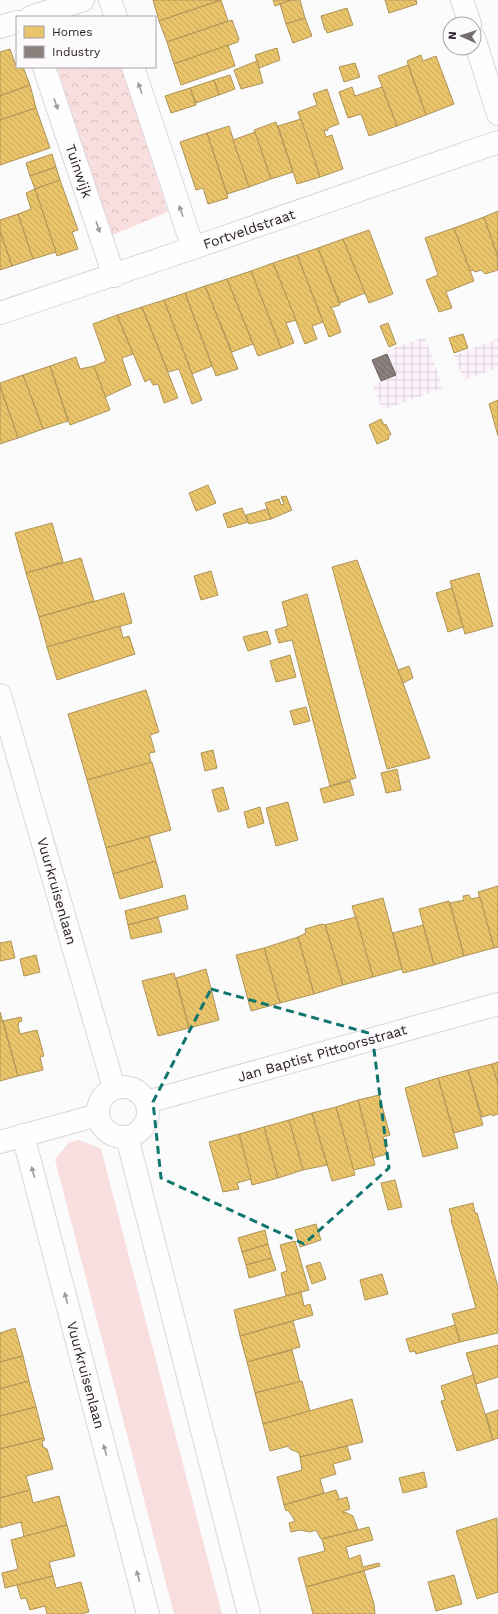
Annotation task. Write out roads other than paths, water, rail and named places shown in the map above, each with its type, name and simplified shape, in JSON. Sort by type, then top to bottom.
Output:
[{"type":"street","points":[[34,16],[82,0]]},
{"type":"street","points":[[110,0],[116,16]]},
{"type":"street","points":[[462,0],[467,16]]},
{"type":"street","points":[[0,27],[16,22]]},
{"type":"street","points":[[480,56],[498,114]]},
{"type":"street","name":"Tuinwijk","points":[[44,68],[114,276]]},
{"type":"street","points":[[133,68],[193,248]]},
{"type":"street","name":"Fortveldstraat","points":[[0,313],[114,276],[498,142]]},
{"type":"street","name":"Vuurkruisenlaan","points":[[0,695],[114,1088]]},
{"type":"street","name":"Jan Baptist Pittoorsstraat","points":[[147,1102],[498,1004]]},
{"type":"street","points":[[130,1087],[143,1095],[147,1102],[149,1111],[147,1121],[143,1128],[135,1134],[126,1137],[111,1134],[100,1122],[98,1106],[101,1099],[107,1092],[114,1088],[130,1087]]},
{"type":"street","points":[[0,1142],[98,1115]]},
{"type":"street","name":"Vuurkruisenlaan","points":[[23,1135],[148,1614]]},
{"type":"street","points":[[126,1137],[249,1614]]}]
